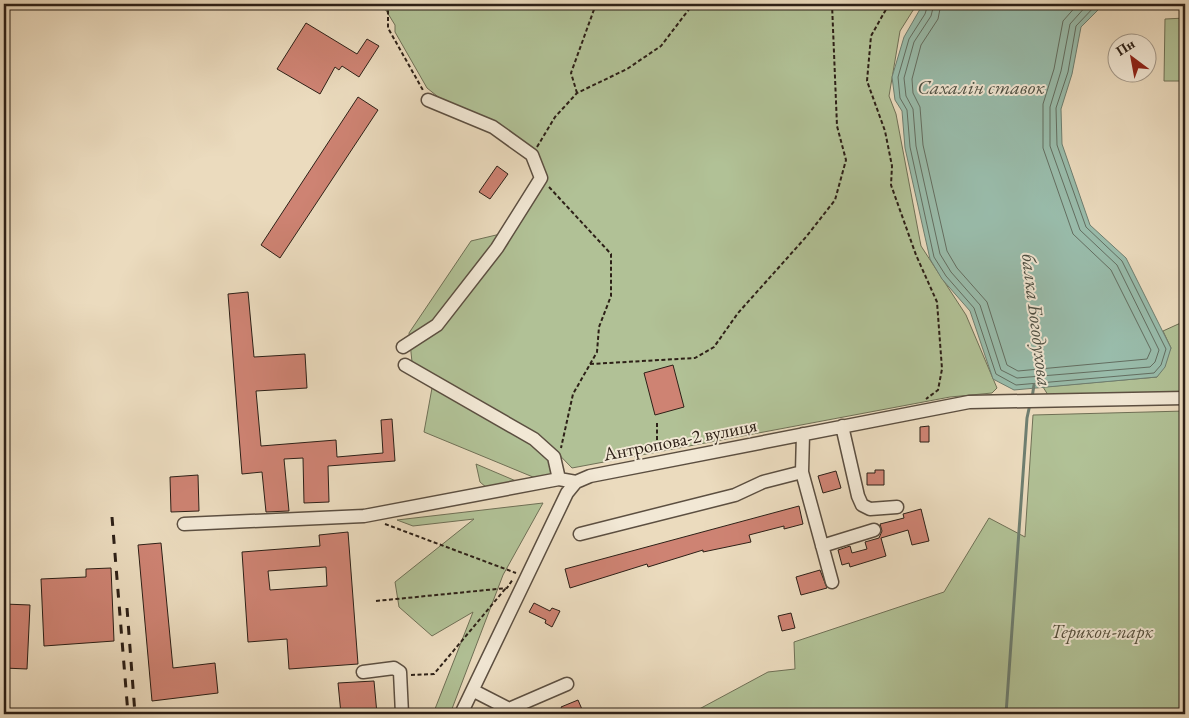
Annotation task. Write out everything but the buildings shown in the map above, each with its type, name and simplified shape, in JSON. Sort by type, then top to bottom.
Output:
[{"type":"street","points":[[403,346],[437,325],[497,248],[541,178],[532,156],[493,127],[428,100]]},
{"type":"street","points":[[405,365],[453,395],[534,439],[554,457],[559,479]]},
{"type":"street","name":"Антропова-2 вулиця","points":[[576,482],[590,476],[968,402],[1048,399],[1185,398]]},
{"type":"street","points":[[842,426],[858,496],[862,505],[870,508],[898,507]]},
{"type":"street","points":[[803,434],[802,472],[832,582]]},
{"type":"street","points":[[580,534],[735,495],[764,482],[802,472]]},
{"type":"street","points":[[184,524],[364,516],[559,479],[576,482],[567,493],[462,714]]},
{"type":"street","points":[[822,546],[874,530]]},
{"type":"street","points":[[363,672],[394,668],[400,672],[402,714]]},
{"type":"street","points":[[474,691],[509,709],[566,684]]},
{"type":"path","points":[[388,4],[388,28],[428,100]]},
{"type":"path","points":[[578,93],[571,73],[596,4]]},
{"type":"path","points":[[532,156],[555,117],[578,93],[627,69],[661,46],[692,4]]},
{"type":"path","points":[[590,364],[695,358],[714,347],[738,313],[806,237],[835,200],[846,160],[836,126],[832,4]]},
{"type":"path","points":[[889,4],[871,36],[867,81],[884,131],[892,166],[891,185],[916,255],[937,302],[942,369],[938,390],[923,400],[923,410]]},
{"type":"path","points":[[541,178],[611,254],[611,296],[599,326],[597,352],[573,394],[561,448],[554,457]]},
{"type":"path","points":[[646,465],[657,444],[657,421]]},
{"type":"path","points":[[382,523],[516,573],[507,588],[434,674],[400,676]]},
{"type":"path","points":[[376,601],[507,588]]},
{"type":"green space","points":[[382,4],[917,4],[900,31],[889,96],[896,114],[921,246],[966,315],[997,388],[992,393],[950,397],[572,468],[543,438],[412,362],[409,333],[471,241],[513,231],[545,177],[534,149],[452,108],[427,88],[395,32],[395,25]]},
{"type":"green space","points":[[1185,18],[1185,81],[1164,81],[1165,19]]},
{"type":"green space","points":[[1185,321],[1185,393],[1048,395],[1043,387],[1157,377],[1171,348],[1163,331]]},
{"type":"green space","points":[[432,388],[534,440],[552,464],[555,475],[543,478],[533,477],[424,432]]},
{"type":"green space","name":"Терикон-парк","points":[[1185,411],[1185,714],[690,714],[768,672],[795,669],[794,642],[944,592],[989,518],[1025,537],[1033,415]]},
{"type":"green space","points":[[476,464],[516,481],[487,488],[480,482]]},
{"type":"green space","points":[[543,503],[503,575],[450,714],[433,714],[473,612],[432,636],[399,607],[395,582],[474,519],[413,526],[397,520]]},
{"type":"water","name":"Сахалін ставок","points":[[923,4],[1109,4],[1101,7],[1081,27],[1072,74],[1061,109],[1062,144],[1090,225],[1126,258],[1171,348],[1165,367],[1157,377],[1014,390],[993,379],[970,311],[942,279],[930,259],[905,148],[902,111],[895,100],[892,77],[904,37]]},
{"type":"waterway","name":"балка Богодухова","points":[[1032,398],[1034,385]]},
{"type":"waterway","name":"балка Богодухова","points":[[1006,714],[1027,418],[1030,404]]},
{"type":"railway","points":[[112,517],[128,714]]},
{"type":"railway","points":[[127,608],[135,714]]}]
